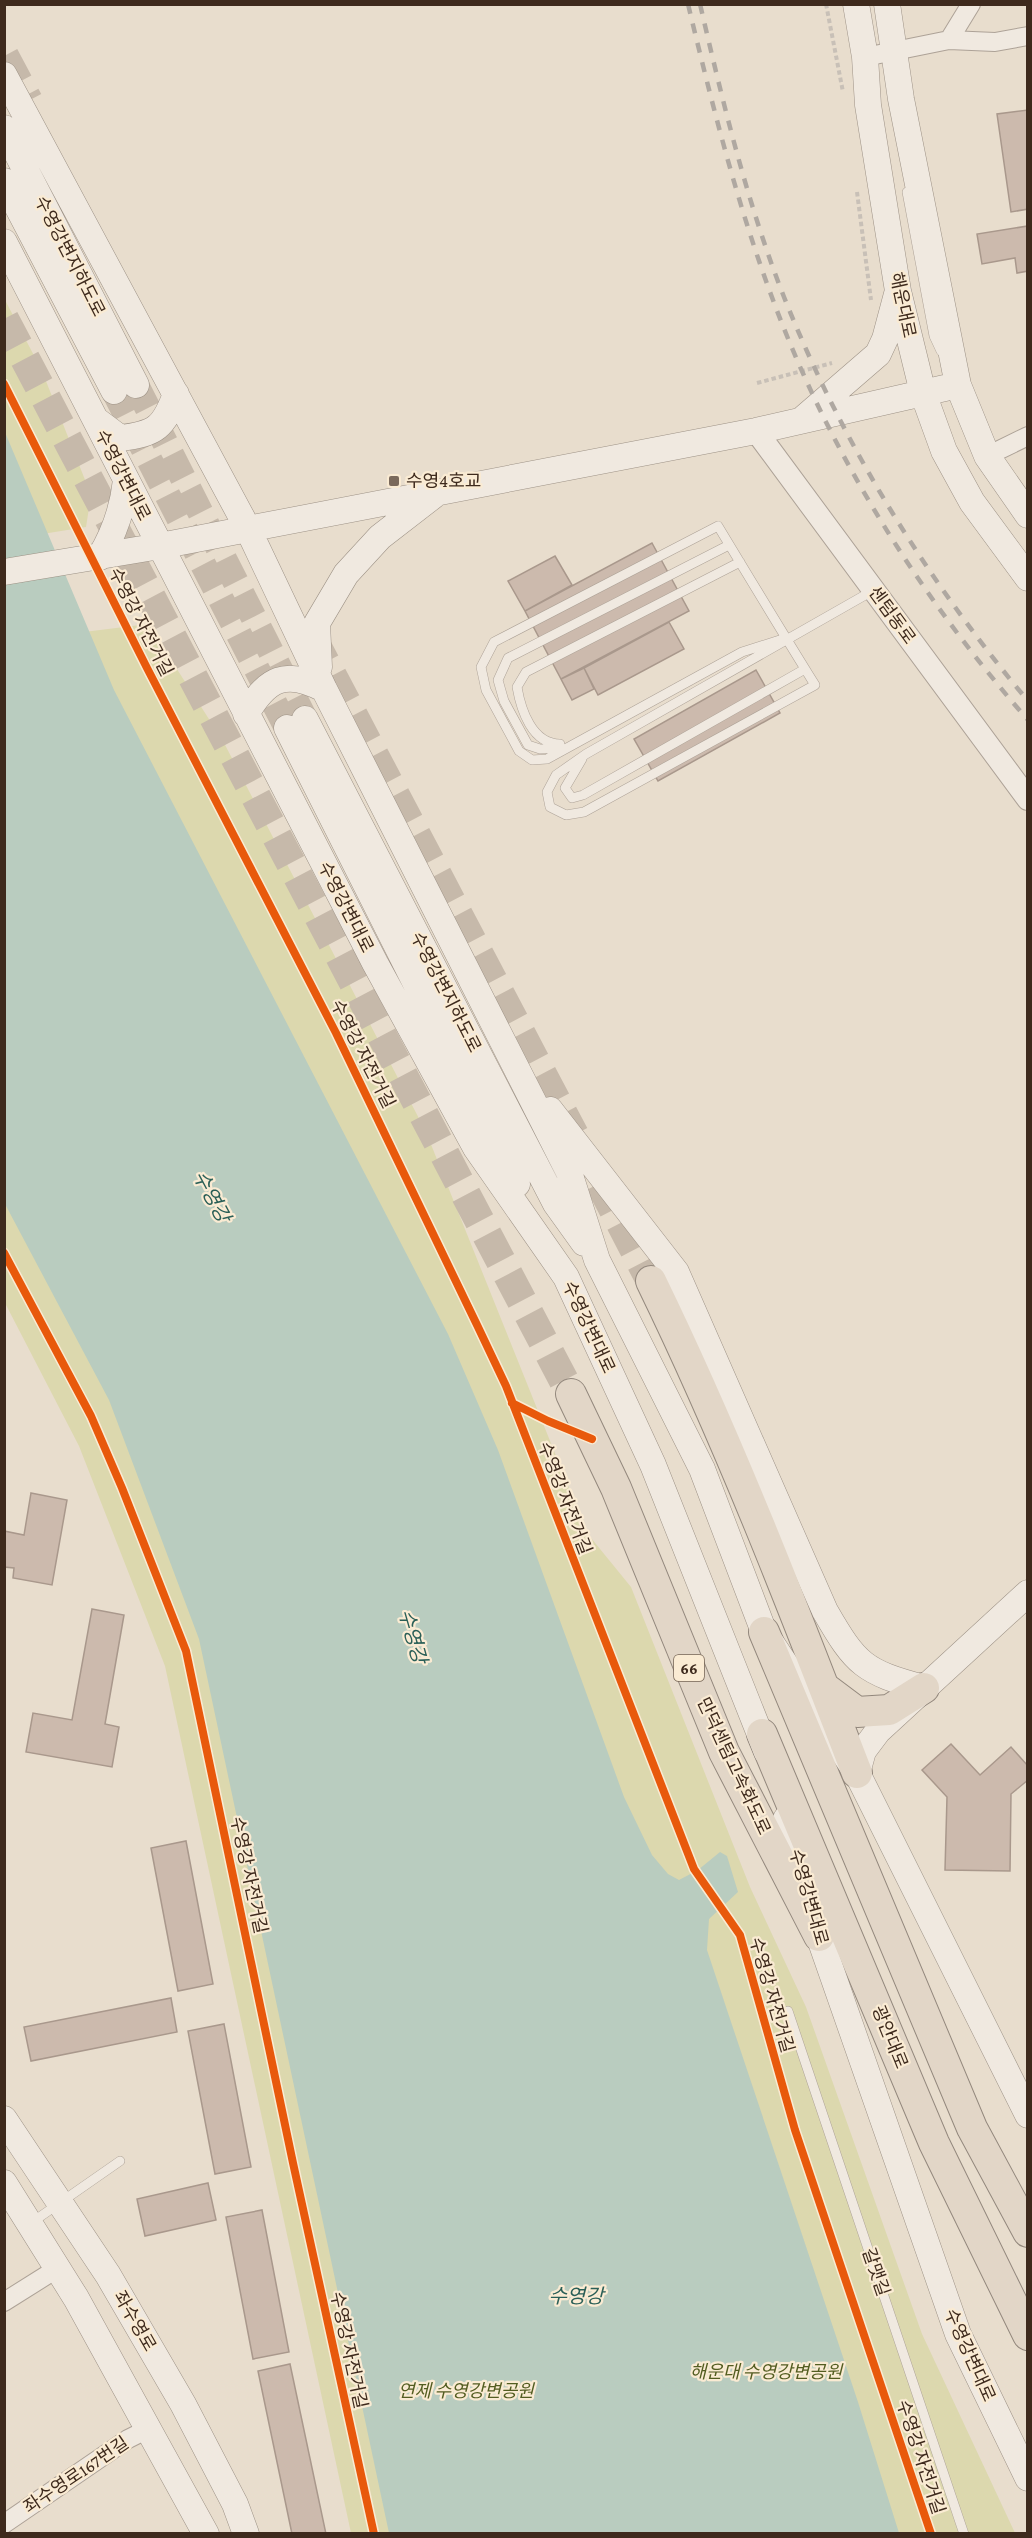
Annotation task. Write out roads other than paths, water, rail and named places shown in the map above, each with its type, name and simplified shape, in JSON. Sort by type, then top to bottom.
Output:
[{"type":"highway","points":[[651,1281],[690,1359],[731,1455],[857,1773]]},
{"type":"highway","name":"만덕센텀고속화도로","points":[[571,1394],[616,1488],[724,1752],[819,1936]]},
{"type":"highway","points":[[764,1632],[972,2128],[1028,2232]]},
{"type":"highway","points":[[825,1689],[857,1712],[890,1710],[924,1688]]},
{"type":"highway","name":"광안대로","points":[[762,1734],[934,2143],[1028,2335]]},
{"type":"main road","name":"해운대로","points":[[856,4],[865,57],[868,105],[898,291],[923,393],[944,451],[972,502],[1028,578]]},
{"type":"main road","points":[[887,4],[901,99],[958,386],[987,456],[1028,515]]},
{"type":"main road","name":"수영강변대로","points":[[4,75],[248,529],[322,684],[569,1172],[597,1260],[702,1469],[764,1632],[857,1773],[1028,2115]]},
{"type":"main road","name":"수영강변지하도로","points":[[4,128],[125,388],[4,182]]},
{"type":"main road","name":"수영강변대로","points":[[4,242],[375,963],[476,1148],[566,1277],[653,1465],[762,1734],[819,1936],[958,2334],[1028,2478]]},
{"type":"main road","points":[[799,422],[878,354],[885,339],[898,291]]},
{"type":"main road","points":[[4,572],[160,546],[756,431],[958,386]]},
{"type":"main road","points":[[95,420],[120,438],[145,435],[166,420],[176,394]]},
{"type":"main road","points":[[100,557],[111,538],[123,505],[126,480]]},
{"type":"main road","points":[[246,714],[259,691],[277,680],[306,679],[322,684],[317,623],[346,574],[380,537],[437,493]]},
{"type":"main road","name":"수영강변지하도로","points":[[566,1277],[296,723],[556,1204],[597,1260]]},
{"type":"main road","points":[[514,1064],[675,1272],[825,1611],[847,1649],[874,1673],[924,1688]]},
{"type":"main road","points":[[857,1773],[863,1750],[878,1731],[1028,1593]]},
{"type":"main road","name":"좌수영로","points":[[4,2120],[89,2242],[183,2404],[235,2504],[246,2534]]},
{"type":"main road","points":[[4,2183],[58,2268],[150,2428],[206,2534]]},
{"type":"street","points":[[949,40],[971,4]]},
{"type":"street","points":[[865,57],[949,40],[995,42],[1028,36]]},
{"type":"street","name":"센텀동로","points":[[756,431],[1028,799]]},
{"type":"street","points":[[987,456],[1028,436]]},
{"type":"street","points":[[4,2302],[58,2268]]},
{"type":"street","name":"좌수영로167번길","points":[[4,2524],[128,2439],[150,2428]]},
{"type":"lane","points":[[890,101],[894,52]]},
{"type":"lane","points":[[905,183],[933,336],[958,386]]},
{"type":"lane","points":[[786,638],[742,652],[547,759],[532,760],[519,751],[486,690],[481,667],[494,642],[718,526],[729,545],[740,562],[786,638],[815,685],[584,812],[566,815],[550,807],[547,792],[556,775],[586,754],[786,638],[874,590]]},
{"type":"lane","points":[[576,744],[551,750],[528,745],[504,701],[498,680],[508,658],[729,545]]},
{"type":"lane","points":[[576,744],[550,744],[537,736],[520,706],[517,687],[526,672],[740,562]]},
{"type":"lane","points":[[586,754],[565,788],[572,798],[584,795],[805,669]]},
{"type":"lane","name":"갈맷길","points":[[788,2012],[964,2534]]},
{"type":"lane","points":[[31,2223],[120,2161]]},
{"type":"water","name":"수영강","points":[[4,430],[114,690],[448,1334],[498,1450],[624,1797],[652,1855],[668,1874],[679,1880],[698,1870],[720,1852],[727,1856],[738,1892],[709,1919],[707,1950],[858,2402],[899,2533],[389,2533],[199,1639],[109,1400],[5,1204]]},
{"type":"tunnel","points":[[4,56],[28,101]]},
{"type":"tunnel","points":[[4,319],[571,1394]]},
{"type":"tunnel","points":[[136,385],[305,719]]},
{"type":"tunnel","points":[[114,391],[287,728]]},
{"type":"tunnel","points":[[311,636],[574,1135]]},
{"type":"tunnel","points":[[600,1183],[651,1281]]},
{"type":"railway","points":[[688,4],[716,116],[760,264],[796,357],[822,413],[881,522],[915,574],[988,673],[1028,720]]},
{"type":"railway","points":[[700,4],[727,115],[758,225],[807,352],[860,458],[890,509],[955,607],[1028,701]]},
{"type":"place","name":"수영4호교","points":[[394,481]]},
{"type":"park label","name":"해운대 수영강변공원","points":[[766,2372]]},
{"type":"park label","name":"연제 수영강변공원","points":[[466,2391]]}]
